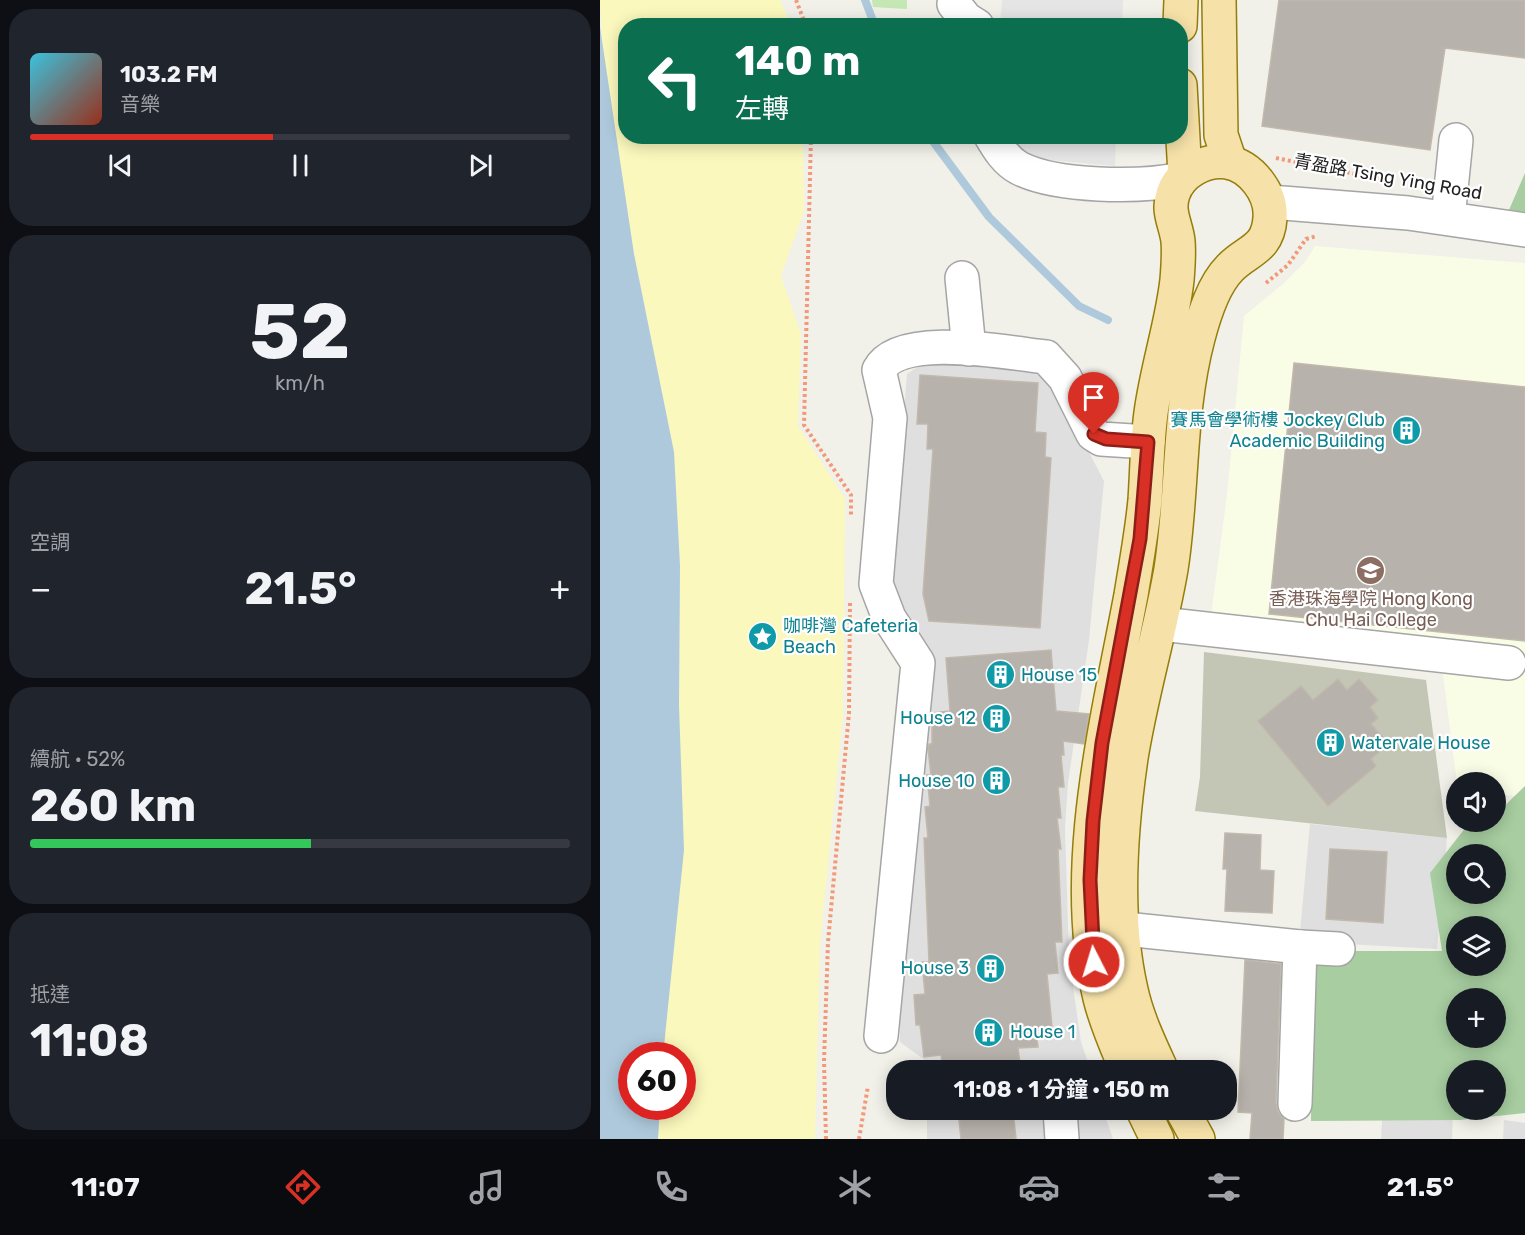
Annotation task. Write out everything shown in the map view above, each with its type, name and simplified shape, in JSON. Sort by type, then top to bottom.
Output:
[{"type":"main road","points":[[1180,18],[1181,0]]},
{"type":"main road","points":[[1219,0],[1221,135],[1230,162]]},
{"type":"main road","points":[[1122,1060],[1100,999],[1091,925],[1091,840],[1102,743],[1140,539],[1154,387],[1177,280],[1175,230],[1170,204],[1182,177],[1181,144]]},
{"type":"main road","points":[[1153,1060],[1132,995],[1125,960],[1123,843],[1131,757],[1172,564],[1193,361],[1208,310],[1223,276],[1232,264],[1258,248],[1267,234],[1270,219],[1270,202],[1253,177],[1230,162],[1213,162],[1182,177]]},
{"type":"main road","points":[[1175,230],[1203,259],[1232,264]]},
{"type":"main road","points":[[1148,1120],[1157,1139]]},
{"type":"street","points":[[1448,218],[1456,140]]},
{"type":"street","points":[[996,144],[1004,156],[1017,167],[1042,176],[1124,184],[1151,184],[1182,177]]},
{"type":"street","points":[[1124,184],[1140,191],[1175,230]]},
{"type":"street","name":"青盈路 Tsing Ying Road","points":[[1270,202],[1448,218],[1525,230]]},
{"type":"street","points":[[962,278],[969,348]]},
{"type":"street","points":[[882,1036],[918,663],[889,618],[876,584],[890,418],[879,370],[882,363],[891,357],[931,345],[1046,357],[1065,378],[1094,434],[1106,439],[1148,442]]},
{"type":"street","points":[[1161,624],[1509,663]]},
{"type":"street","points":[[1091,925],[1338,949]]},
{"type":"street","points":[[1295,1104],[1300,947]]},
{"type":"street","points":[[1061,1120],[1062,1139]]},
{"type":"path","points":[[795,0],[803,18]]},
{"type":"path","points":[[812,144],[804,425],[851,495],[851,518]]},
{"type":"path","name":"青盈路 Tsing Ying Road","points":[[1269,156],[1388,181]]},
{"type":"path","points":[[1266,283],[1288,266],[1299,253],[1306,239],[1319,235]]},
{"type":"path","points":[[826,1139],[824,1061],[828,942],[849,713],[850,598]]},
{"type":"path","points":[[859,1139],[868,1086]]},
{"type":"shaded area","points":[[1002,0],[1123,0],[1122,18],[1001,18]]},
{"type":"shaded area","points":[[1016,144],[1116,144],[1115,166],[1039,159],[1020,149]]},
{"type":"shaded area","name":"香港珠海學院 Hong Kong Chu Hai College","points":[[1315,246],[1525,263],[1525,797],[1506,795],[1506,772],[1456,772],[1443,674],[1207,645],[1227,495],[1244,316],[1284,283],[1305,262]]},
{"type":"shaded area","points":[[928,360],[1045,368],[1104,481],[1089,640],[1068,783],[1065,828],[1069,958],[1081,1042],[1087,1060],[925,1060],[900,1042],[899,994],[931,672],[892,608],[895,521],[907,374]]},
{"type":"shaded area","points":[[1204,652],[1426,680],[1447,838],[1195,811],[1200,777]]},
{"type":"shaded area","points":[[1310,824],[1447,838],[1437,949],[1346,944],[1300,932]]},
{"type":"shaded area","points":[[1383,1104],[1446,1112],[1446,1120],[1453,1120],[1452,1139],[1381,1139]]},
{"type":"shaded area","points":[[927,1120],[1106,1120],[1113,1139],[927,1139]]},
{"type":"shaded area","points":[[1504,1120],[1525,1123],[1525,1139],[1503,1139]]},
{"type":"green space","points":[[872,0],[907,0],[907,9],[873,7]]},
{"type":"green space","points":[[1525,173],[1525,212],[1509,210]]},
{"type":"green space","points":[[1525,786],[1525,1113],[1506,1115],[1506,1060],[1446,1060],[1446,1120],[1460,1120],[1311,1121],[1313,966],[1350,951],[1442,951],[1430,873],[1446,853],[1446,904],[1506,904],[1506,844],[1453,844],[1462,832],[1506,832],[1506,804]]},
{"type":"sand","name":"咖啡灣 Cafeteria Beach","points":[[600,0],[780,0],[788,18],[618,18],[618,144],[803,144],[804,211],[781,276],[801,334],[798,426],[845,499],[843,715],[820,944],[815,1139],[658,1139],[659,1120],[696,1120],[696,1042],[664,1042],[679,705],[680,566],[674,452],[634,254],[603,58]]},
{"type":"water","points":[[600,27],[634,254],[674,452],[680,566],[679,705],[684,850],[664,1042],[618,1042],[618,1120],[659,1120],[658,1139],[600,1139]]},
{"type":"building","points":[[1279,0],[1525,0],[1525,58],[1445,48],[1430,150],[1262,126]]},
{"type":"building","points":[[1294,363],[1525,387],[1525,641],[1269,614]]},
{"type":"building","points":[[920,375],[1038,383],[1035,432],[1046,433],[1045,457],[1051,458],[1040,628],[929,621],[923,594],[933,449],[927,449],[928,424],[917,424]]},
{"type":"building","points":[[1051,650],[1056,711],[1089,714],[1084,744],[1063,741],[1064,755],[1061,755],[1064,787],[1058,787],[1061,818],[1057,818],[1061,849],[1058,849],[1062,942],[1055,942],[1058,973],[1047,974],[1053,1037],[1037,1039],[1038,1047],[1018,1048],[1020,1060],[942,1060],[941,1055],[924,1057],[920,1025],[916,1025],[914,995],[925,994],[922,962],[929,962],[924,838],[928,838],[925,807],[930,806],[927,775],[931,775],[928,749],[929,744],[932,744],[932,713],[950,711],[946,658]]},
{"type":"building","name":"Watervale House","points":[[1338,679],[1347,690],[1359,679],[1378,700],[1370,707],[1378,718],[1371,724],[1386,741],[1382,744],[1385,747],[1371,759],[1376,766],[1328,806],[1258,721],[1301,686],[1313,700]]},
{"type":"building","points":[[1225,833],[1261,835],[1260,870],[1274,871],[1272,913],[1225,911],[1227,869],[1223,869]]},
{"type":"building","points":[[1330,849],[1387,852],[1383,923],[1326,919]]},
{"type":"building","points":[[1245,960],[1281,964],[1276,1103],[1278,1112],[1284,1119],[1283,1139],[1250,1139],[1252,1113],[1238,1112]]},
{"type":"building","points":[[959,1120],[1014,1120],[1016,1139],[961,1139]]},
{"type":"waterway","points":[[865,0],[872,18]]},
{"type":"waterway","points":[[935,144],[989,217],[1079,306],[1108,320]]},
{"type":"place","name":"賽馬會學術樓 Jockey Club Academic Building","points":[[1406,430]]},
{"type":"place","name":"香港珠海學院 Hong Kong Chu Hai College","points":[[1371,570]]},
{"type":"place","name":"咖啡灣 Cafeteria Beach","points":[[762,636]]},
{"type":"place","name":"House 15","points":[[1000,675]]},
{"type":"place","name":"House 12","points":[[997,718]]},
{"type":"place","name":"Watervale House","points":[[1330,743]]},
{"type":"place","name":"House 10","points":[[996,781]]},
{"type":"place","name":"House 3","points":[[990,968]]},
{"type":"place","name":"House 1","points":[[989,1032]]},
{"type":"route","points":[[1094,434],[1106,439],[1148,442],[1140,539],[1102,743],[1091,840],[1091,925],[1094,962]]}]
